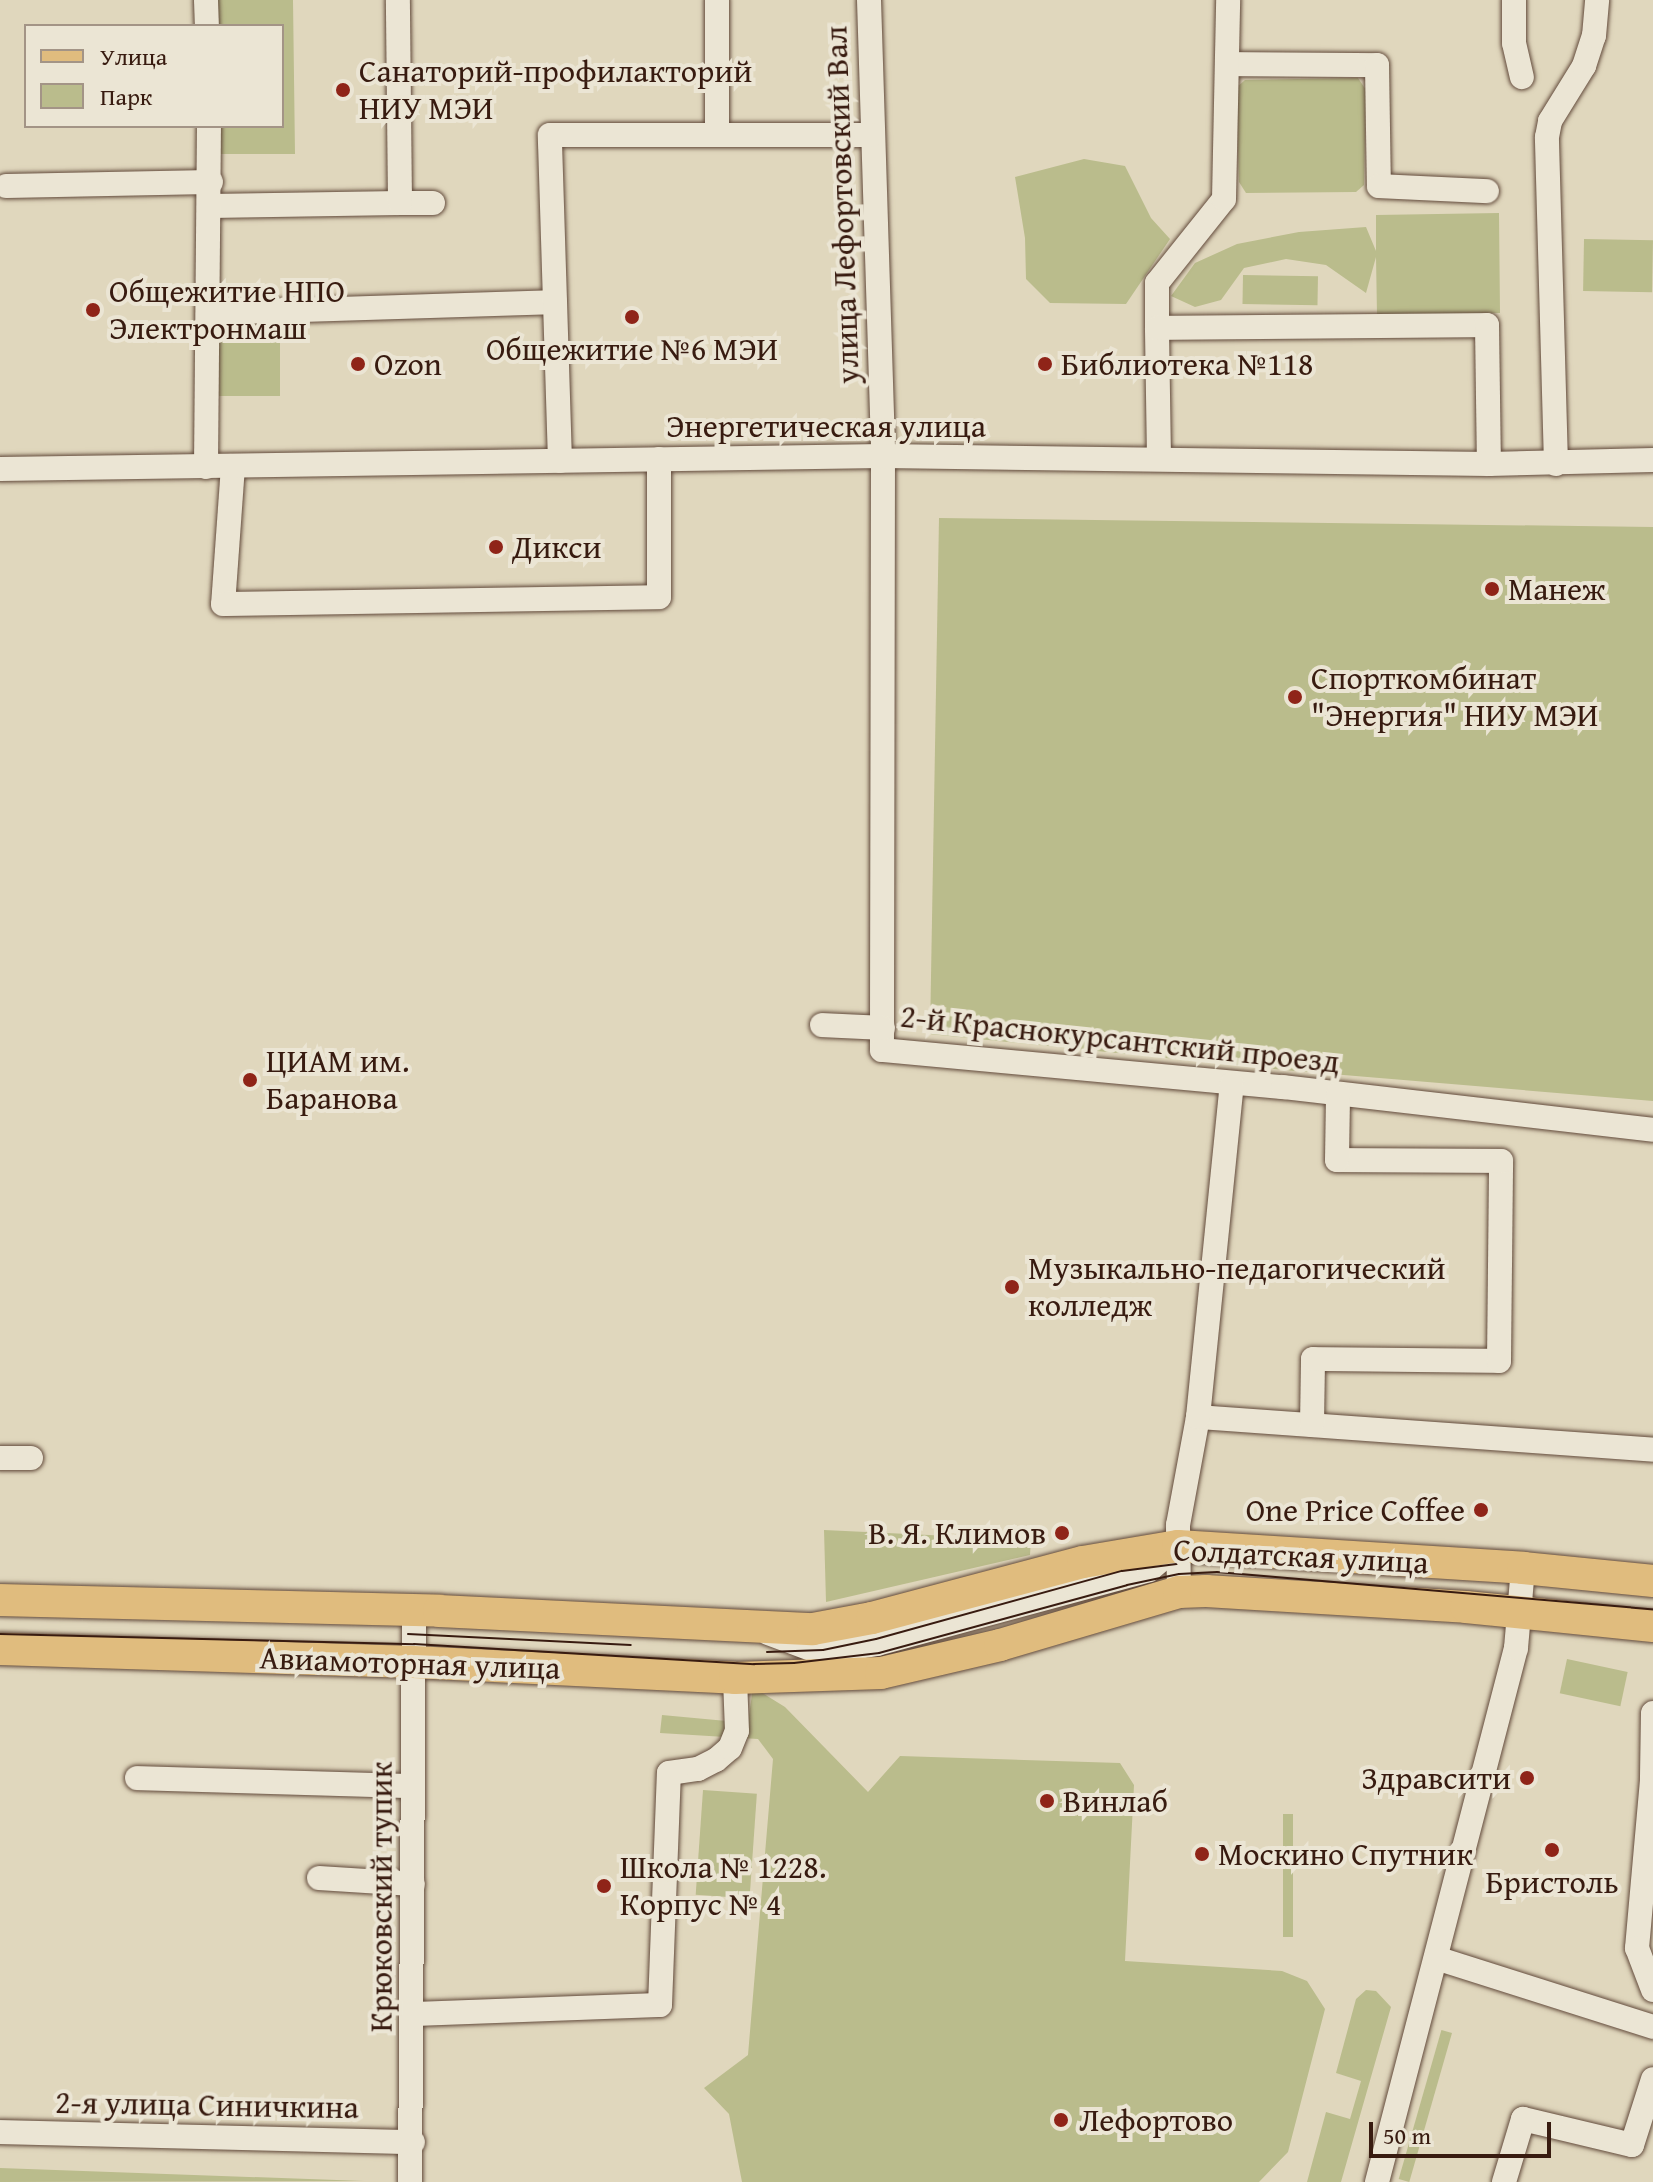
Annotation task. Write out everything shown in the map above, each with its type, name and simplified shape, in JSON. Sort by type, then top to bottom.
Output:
[{"type":"main road","name":"Солдатская улица","points":[[813,1629],[872,1618],[1083,1562],[1178,1546],[1523,1568],[1653,1581]]},
{"type":"main road","name":"Солдатская улица","points":[[820,1676],[881,1673],[911,1666],[1000,1645],[1179,1592],[1232,1591],[1653,1626]]},
{"type":"main road","name":"Авиамоторная улица","points":[[0,1600],[414,1611],[813,1629]]},
{"type":"main road","name":"Авиамоторная улица","points":[[0,1649],[413,1662],[735,1678],[820,1676]]},
{"type":"street","points":[[206,0],[207,24]]},
{"type":"street","points":[[398,0],[400,203]]},
{"type":"street","points":[[717,0],[717,135]]},
{"type":"street","name":"улица Лефортовский Вал","points":[[869,0],[883,456]]},
{"type":"street","points":[[1159,458],[1157,283],[1224,199],[1228,0]]},
{"type":"street","points":[[1514,0],[1514,43],[1522,77]]},
{"type":"street","points":[[1556,464],[1547,137],[1550,121],[1584,66],[1594,36],[1597,0]]},
{"type":"street","points":[[1227,64],[1377,65],[1379,186],[1487,191]]},
{"type":"street","points":[[206,467],[209,128]]},
{"type":"street","points":[[560,461],[550,135],[871,135]]},
{"type":"street","points":[[6,186],[433,203]]},
{"type":"street","points":[[209,313],[555,302]]},
{"type":"street","points":[[1157,328],[1487,325],[1489,464]]},
{"type":"street","name":"Энергетическая улица","points":[[0,469],[883,456],[1489,464],[1653,460]]},
{"type":"street","name":"2-й Краснокурсантский проезд","points":[[883,456],[882,1050],[1338,1094],[1653,1130]]},
{"type":"street","points":[[233,466],[223,604],[659,597],[659,459]]},
{"type":"street","points":[[822,1025],[883,1028]]},
{"type":"street","points":[[1179,1592],[1178,1525],[1198,1417],[1232,1085]]},
{"type":"street","points":[[1312,1425],[1313,1359],[1499,1361],[1501,1161],[1337,1160],[1338,1094]]},
{"type":"street","points":[[1198,1417],[1653,1450]]},
{"type":"street","points":[[0,1458],[31,1458]]},
{"type":"street","points":[[750,1627],[822,1653],[877,1644],[1149,1570],[1178,1546]]},
{"type":"street","points":[[1377,2182],[1516,1648],[1523,1568]]},
{"type":"street","name":"Крюковский тупик","points":[[410,2182],[413,2142],[414,1611]]},
{"type":"street","points":[[413,2014],[660,2005],[669,1773],[698,1769],[730,1748],[737,1731],[735,1678]]},
{"type":"street","points":[[1653,1713],[1652,1780],[1637,1948],[1653,1990]]},
{"type":"street","points":[[137,1778],[413,1786]]},
{"type":"street","points":[[319,1878],[413,1884]]},
{"type":"street","points":[[1436,1958],[1653,2027]]},
{"type":"street","points":[[1504,2182],[1523,2119],[1632,2145],[1653,2079]]},
{"type":"street","name":"2-я улица Синичкина","points":[[0,2132],[413,2142]]},
{"type":"green space","points":[[217,0],[293,0],[295,154],[219,154],[219,128],[284,128],[284,24],[218,24]]},
{"type":"green space","points":[[1358,78],[1366,90],[1364,185],[1356,192],[1246,193],[1239,182],[1236,88],[1245,80]]},
{"type":"green space","points":[[1084,159],[1125,166],[1151,218],[1170,239],[1126,304],[1050,303],[1026,279],[1025,238],[1015,177]]},
{"type":"green space","points":[[1499,213],[1500,313],[1377,315],[1376,257],[1366,293],[1326,265],[1286,259],[1244,268],[1221,300],[1195,307],[1171,296],[1195,263],[1237,244],[1299,232],[1366,227],[1376,251],[1376,215]]},
{"type":"green space","points":[[1584,239],[1653,240],[1652,292],[1583,291]]},
{"type":"green space","points":[[1243,275],[1318,276],[1317,305],[1242,304]]},
{"type":"green space","points":[[219,330],[280,330],[280,396],[219,396]]},
{"type":"green space","name":"Спорткомбинат \"Энергия\" НИУ МЭИ","points":[[939,518],[1653,527],[1653,1101],[1284,1070],[930,1034]]},
{"type":"green space","points":[[824,1530],[1031,1540],[1030,1555],[826,1602]]},
{"type":"green space","points":[[1567,1659],[1628,1672],[1620,1706],[1560,1693]]},
{"type":"green space","points":[[753,1687],[785,1707],[868,1792],[900,1756],[1120,1763],[1134,1785],[1125,1961],[1282,1971],[1307,1981],[1325,2009],[1288,2152],[1259,2182],[742,2182],[729,2114],[704,2088],[748,2055],[773,1759],[758,1739],[660,1733],[662,1715],[748,1723]]},
{"type":"green space","points":[[703,1790],[757,1794],[750,1899],[696,1895]]},
{"type":"green space","points":[[1283,1814],[1293,1814],[1293,1937],[1283,1937]]},
{"type":"green space","points":[[1366,1990],[1376,1991],[1391,2007],[1341,2182],[1307,2182],[1326,2112],[1350,2119],[1361,2081],[1336,2073],[1356,1999]]},
{"type":"green space","points":[[1441,2030],[1452,2033],[1409,2182],[1399,2179]]},
{"type":"green space","points":[[0,2168],[364,2181],[0,2182]]},
{"type":"tram line","points":[[767,1652],[823,1650],[876,1639],[1122,1571],[1177,1564]]},
{"type":"tram line","points":[[0,1634],[414,1644],[754,1664],[794,1663],[879,1653],[1127,1585],[1179,1574],[1217,1572],[1653,1609]]},
{"type":"tram line","points":[[408,1634],[631,1645]]},
{"type":"place","name":"Санаторий-профилакторий НИУ МЭИ","points":[[343,90]]},
{"type":"place","name":"Общежитие НПО Электронмаш","points":[[93,310]]},
{"type":"place","name":"Общежитие №6 МЭИ","points":[[632,317]]},
{"type":"place","name":"Ozon","points":[[358,364]]},
{"type":"place","name":"Библиотека №118","points":[[1045,364]]},
{"type":"place","name":"Дикси","points":[[496,547]]},
{"type":"place","name":"Манеж","points":[[1492,589]]},
{"type":"place","name":"Спорткомбинат \"Энергия\" НИУ МЭИ","points":[[1295,697]]},
{"type":"place","name":"ЦИАМ им. Баранова","points":[[250,1080]]},
{"type":"place","name":"Музыкально-педагогический колледж","points":[[1012,1287]]},
{"type":"place","name":"One Price Coffee","points":[[1481,1510]]},
{"type":"place","name":"В. Я. Климов","points":[[1062,1533]]},
{"type":"place","name":"Здравсити","points":[[1527,1778]]},
{"type":"place","name":"Винлаб","points":[[1047,1801]]},
{"type":"place","name":"Бристоль","points":[[1552,1850]]},
{"type":"place","name":"Москино Спутник","points":[[1202,1854]]},
{"type":"place","name":"Школа № 1228. Корпус № 4","points":[[604,1886]]},
{"type":"place","name":"Лефортово","points":[[1061,2120]]}]
